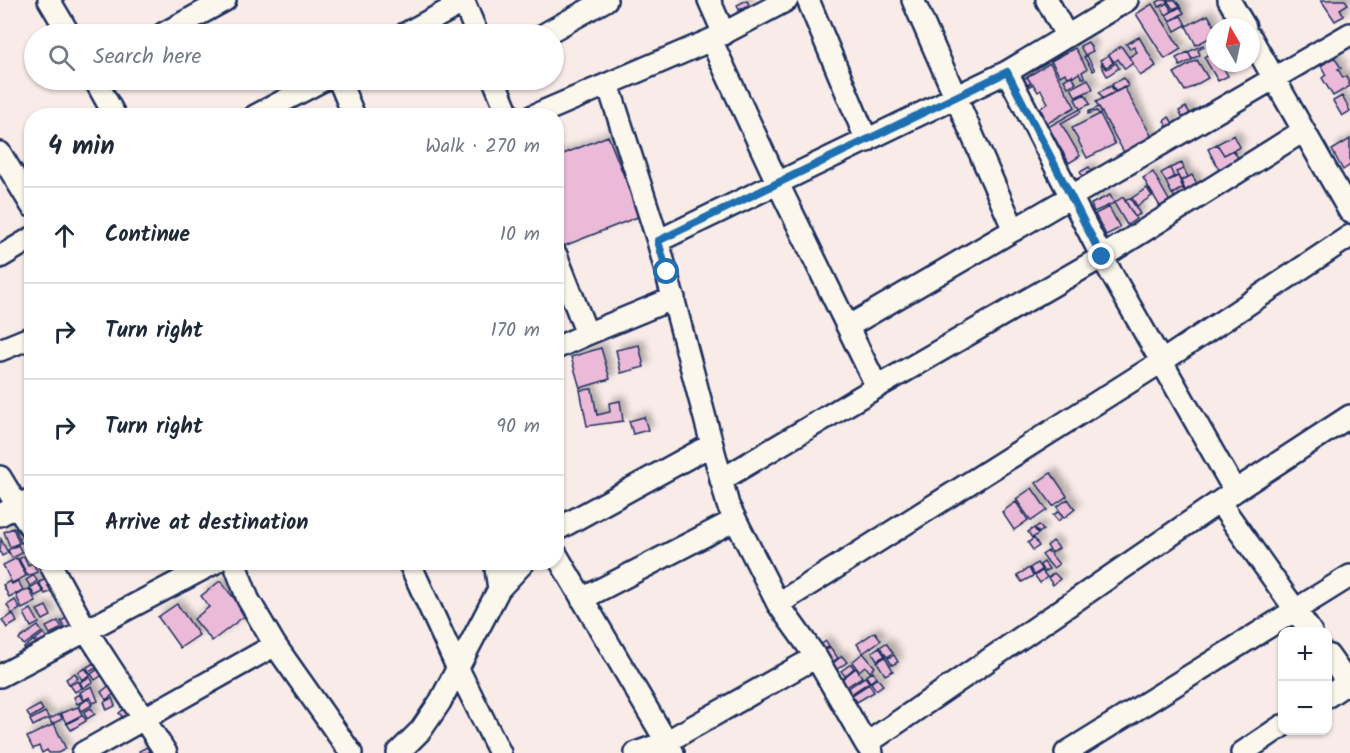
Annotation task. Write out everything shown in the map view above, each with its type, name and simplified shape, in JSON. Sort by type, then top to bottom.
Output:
[{"type":"street","points":[[49,0],[63,24]]},
{"type":"street","points":[[181,24],[225,0]]},
{"type":"street","points":[[558,24],[580,7],[606,0]]},
{"type":"street","points":[[709,0],[718,37],[778,184],[877,387]]},
{"type":"street","points":[[552,108],[718,37],[787,0]]},
{"type":"street","points":[[808,0],[867,141]]},
{"type":"street","points":[[913,0],[1014,230]]},
{"type":"street","points":[[1047,0],[1066,35]]},
{"type":"street","points":[[658,241],[1007,72],[1128,0]]},
{"type":"street","points":[[1229,0],[1240,18]]},
{"type":"street","points":[[423,24],[463,1],[473,24]]},
{"type":"street","points":[[849,326],[1350,34]]},
{"type":"street","points":[[1260,53],[1350,212]]},
{"type":"street","points":[[1007,72],[1070,198],[1161,362],[1227,497],[1307,627]]},
{"type":"street","points":[[608,84],[658,241],[728,505],[778,604],[816,657],[870,750],[1227,497],[1350,416]]},
{"type":"street","points":[[100,90],[110,108]]},
{"type":"street","points":[[270,108],[304,90]]},
{"type":"street","points":[[343,90],[351,108]]},
{"type":"street","points":[[498,90],[506,108]]},
{"type":"street","points":[[721,480],[1102,257],[1303,131]]},
{"type":"street","points":[[0,153],[24,193]]},
{"type":"street","points":[[778,604],[1161,362],[1350,236]]},
{"type":"street","points":[[0,257],[24,243]]},
{"type":"street","points":[[564,275],[587,334]]},
{"type":"street","points":[[564,344],[674,298]]},
{"type":"street","points":[[0,350],[24,340]]},
{"type":"street","points":[[564,526],[711,445]]},
{"type":"street","points":[[0,477],[17,506]]},
{"type":"street","points":[[582,599],[735,520]]},
{"type":"street","points":[[564,568],[670,747]]},
{"type":"street","points":[[53,570],[86,630],[166,753]]},
{"type":"street","points":[[0,676],[201,570]]},
{"type":"street","points":[[237,570],[248,599],[275,645],[351,753]]},
{"type":"street","points":[[413,570],[500,753]]},
{"type":"street","points":[[496,570],[499,590]]},
{"type":"street","points":[[398,753],[421,730],[440,702],[499,590],[517,570]]},
{"type":"street","points":[[1066,753],[1350,576]]},
{"type":"street","points":[[83,753],[275,645]]},
{"type":"street","points":[[636,753],[670,747],[816,657]]},
{"type":"street","points":[[1332,660],[1349,683],[1332,694]]},
{"type":"street","points":[[1242,753],[1278,729]]},
{"type":"building","points":[[747,0],[749,5],[739,10],[737,5]]},
{"type":"building","points":[[1166,0],[1167,3],[1159,7],[1157,2]]},
{"type":"building","points":[[1167,0],[1175,0],[1180,6],[1173,9]]},
{"type":"building","points":[[1321,0],[1345,0],[1348,4],[1340,9],[1344,16],[1335,21]]},
{"type":"building","points":[[1167,3],[1172,11],[1166,15],[1161,7]]},
{"type":"building","points":[[1152,4],[1181,49],[1165,59],[1136,14]]},
{"type":"building","points":[[1180,7],[1184,13],[1170,21],[1166,15]]},
{"type":"building","points":[[1208,15],[1210,18],[1206,18],[1206,40],[1196,45],[1186,26]]},
{"type":"building","points":[[1181,16],[1186,25],[1175,31],[1170,21]]},
{"type":"building","points":[[1139,37],[1156,66],[1140,76],[1129,57],[1137,52],[1134,47],[1130,49],[1126,44]]},
{"type":"building","points":[[1088,42],[1093,51],[1085,55],[1080,46]]},
{"type":"building","points":[[1203,45],[1204,47],[1198,50],[1200,55],[1192,59],[1188,52]]},
{"type":"building","points":[[1121,46],[1133,63],[1125,69],[1118,59],[1114,62],[1109,55]]},
{"type":"building","points":[[1075,48],[1087,69],[1082,72],[1085,78],[1082,78],[1079,73],[1073,77],[1065,73],[1060,76],[1051,61]]},
{"type":"building","points":[[1188,52],[1192,60],[1180,66],[1176,58]]},
{"type":"building","points":[[1109,55],[1113,63],[1105,68],[1100,60]]},
{"type":"building","points":[[1087,56],[1095,70],[1093,71],[1084,57]]},
{"type":"building","points":[[1334,57],[1341,68],[1338,69],[1343,78],[1346,76],[1350,86],[1333,96],[1322,78],[1326,75],[1321,66]]},
{"type":"building","points":[[1197,60],[1208,78],[1185,91],[1174,73]]},
{"type":"building","points":[[1050,63],[1075,107],[1043,126],[1039,119],[1044,116],[1040,108],[1048,103],[1041,90],[1038,92],[1033,84],[1025,89],[1025,87],[1031,83],[1027,77]]},
{"type":"building","points":[[1103,63],[1107,69],[1116,63],[1119,68],[1107,76],[1101,65]]},
{"type":"building","points":[[1213,72],[1226,72],[1228,76],[1218,81]]},
{"type":"building","points":[[1072,75],[1076,83],[1068,87],[1064,80]]},
{"type":"building","points":[[1027,77],[1031,83],[1023,87],[1019,81]]},
{"type":"building","points":[[1124,78],[1128,86],[1116,92],[1112,84]]},
{"type":"building","points":[[1088,79],[1093,89],[1076,97],[1071,88]]},
{"type":"building","points":[[1111,86],[1115,92],[1103,99],[1099,92]]},
{"type":"building","points":[[1124,87],[1153,139],[1125,154],[1096,102]]},
{"type":"building","points":[[1085,94],[1090,104],[1080,109],[1075,99]]},
{"type":"building","points":[[1342,96],[1350,111],[1342,116],[1333,101]]},
{"type":"building","points":[[1099,107],[1102,112],[1099,114],[1097,111],[1088,114],[1088,112]]},
{"type":"building","points":[[1186,107],[1194,120],[1187,125],[1179,111]]},
{"type":"building","points":[[1080,109],[1081,112],[1061,123],[1080,156],[1069,163],[1048,127]]},
{"type":"building","points":[[1100,114],[1115,144],[1087,158],[1072,128]]},
{"type":"building","points":[[1169,117],[1176,128],[1170,132],[1164,121]]},
{"type":"building","points":[[1234,135],[1240,147],[1224,155],[1217,144]]},
{"type":"building","points":[[608,136],[640,216],[564,246],[564,154]]},
{"type":"building","points":[[1350,139],[1350,165],[1343,170],[1332,150]]},
{"type":"building","points":[[1217,144],[1224,155],[1233,150],[1239,159],[1219,170],[1208,149]]},
{"type":"building","points":[[1182,163],[1184,169],[1176,172],[1178,176],[1174,177],[1170,168]]},
{"type":"building","points":[[1089,167],[1094,176],[1085,181],[1080,172]]},
{"type":"building","points":[[1170,168],[1174,177],[1166,182],[1161,173]]},
{"type":"building","points":[[1184,169],[1188,177],[1181,181],[1176,172]]},
{"type":"building","points":[[1153,172],[1170,202],[1161,208],[1143,178]]},
{"type":"building","points":[[1192,175],[1199,187],[1187,194],[1181,181]]},
{"type":"building","points":[[1178,176],[1183,188],[1172,194],[1166,182]]},
{"type":"building","points":[[1147,188],[1152,196],[1137,206],[1132,198]]},
{"type":"building","points":[[1183,188],[1187,194],[1176,201],[1173,194]]},
{"type":"building","points":[[1110,195],[1114,203],[1094,212],[1091,204]]},
{"type":"building","points":[[1123,197],[1136,219],[1127,225],[1114,203]]},
{"type":"building","points":[[1130,198],[1140,214],[1135,217],[1125,201]]},
{"type":"building","points":[[1109,207],[1120,228],[1106,235],[1095,214]]},
{"type":"building","points":[[639,345],[644,367],[621,373],[616,350]]},
{"type":"building","points":[[601,348],[610,379],[580,388],[571,357]]},
{"type":"building","points":[[592,389],[597,415],[610,412],[609,403],[620,401],[623,421],[587,426],[580,390]]},
{"type":"building","points":[[644,417],[648,430],[633,434],[629,421]]},
{"type":"building","points":[[1051,473],[1067,496],[1053,506],[1036,483]]},
{"type":"building","points":[[1032,488],[1047,510],[1031,521],[1016,499]]},
{"type":"building","points":[[1068,499],[1075,509],[1064,518],[1057,507]]},
{"type":"building","points":[[1016,502],[1028,520],[1014,530],[1002,512]]},
{"type":"building","points":[[1058,512],[1063,517],[1058,521],[1053,515]]},
{"type":"building","points":[[21,525],[24,542],[21,543],[15,528]]},
{"type":"building","points":[[1039,525],[1043,530],[1039,533],[1035,528]]},
{"type":"building","points":[[13,528],[19,543],[10,547],[4,532]]},
{"type":"building","points":[[1034,528],[1038,534],[1032,538],[1028,532]]},
{"type":"building","points":[[1034,538],[1039,546],[1033,550],[1028,543]]},
{"type":"building","points":[[1,539],[8,553],[2,556],[0,552]]},
{"type":"building","points":[[1053,541],[1059,548],[1052,553],[1047,546]]},
{"type":"building","points":[[18,545],[22,553],[12,558],[8,550]]},
{"type":"building","points":[[1048,551],[1059,564],[1053,568],[1042,555]]},
{"type":"building","points":[[24,556],[24,568],[19,559]]},
{"type":"building","points":[[17,558],[26,576],[12,583],[3,565]]},
{"type":"building","points":[[1044,562],[1049,569],[1044,572],[1040,565]]},
{"type":"building","points":[[1037,563],[1042,570],[1034,575],[1030,568]]},
{"type":"building","points":[[1029,568],[1033,576],[1022,582],[1017,575]]},
{"type":"building","points":[[25,570],[36,570],[37,572],[28,576]]},
{"type":"building","points":[[1042,571],[1047,577],[1040,583],[1035,576]]},
{"type":"building","points":[[1054,573],[1060,579],[1053,585],[1048,578]]},
{"type":"building","points":[[34,575],[37,581],[30,586],[26,580]]},
{"type":"building","points":[[47,579],[52,591],[45,594],[39,582]]},
{"type":"building","points":[[10,581],[12,584],[18,581],[23,590],[9,597],[3,585]]},
{"type":"building","points":[[220,581],[247,614],[212,641],[194,619],[209,607],[201,596]]},
{"type":"building","points":[[38,583],[43,592],[35,596],[30,588]]},
{"type":"building","points":[[29,589],[36,602],[22,609],[16,595]]},
{"type":"building","points":[[15,600],[20,609],[12,614],[7,605]]},
{"type":"building","points":[[177,604],[199,635],[180,648],[158,617]]},
{"type":"building","points":[[46,606],[51,616],[43,620],[37,610]]},
{"type":"building","points":[[31,609],[39,623],[31,627],[24,613]]},
{"type":"building","points":[[13,614],[17,622],[7,628],[2,620]]},
{"type":"building","points":[[68,617],[74,630],[67,634],[61,621]]},
{"type":"building","points":[[58,621],[62,628],[50,634],[46,627]]},
{"type":"building","points":[[38,626],[42,632],[24,645],[19,639]]},
{"type":"building","points":[[875,632],[881,640],[863,653],[857,644]]},
{"type":"building","points":[[44,633],[48,640],[41,646],[36,639]]},
{"type":"building","points":[[34,640],[39,648],[29,655],[24,648]]},
{"type":"building","points":[[826,641],[829,646],[822,651],[819,646]]},
{"type":"building","points":[[886,643],[893,653],[887,657],[880,647]]},
{"type":"building","points":[[830,647],[838,658],[831,663],[823,652]]},
{"type":"building","points":[[879,647],[885,656],[877,660],[872,652]]},
{"type":"building","points":[[863,653],[875,667],[870,672],[865,666],[859,671],[852,662]]},
{"type":"building","points":[[894,655],[898,662],[892,665],[888,658]]},
{"type":"building","points":[[842,656],[847,662],[836,670],[832,664]]},
{"type":"building","points":[[885,657],[893,671],[885,675],[877,662]]},
{"type":"building","points":[[97,661],[100,666],[89,672],[87,667]]},
{"type":"building","points":[[851,664],[854,668],[845,676],[841,671]]},
{"type":"building","points":[[85,668],[90,675],[82,680],[78,672]]},
{"type":"building","points":[[100,668],[104,674],[95,680],[91,674]]},
{"type":"building","points":[[856,668],[862,677],[845,688],[841,680]]},
{"type":"building","points":[[873,672],[877,677],[870,682],[866,676]]},
{"type":"building","points":[[75,673],[78,678],[69,684],[66,679]]},
{"type":"building","points":[[90,677],[93,682],[83,688],[80,682]]},
{"type":"building","points":[[865,677],[869,682],[851,694],[847,689]]},
{"type":"building","points":[[877,678],[883,685],[876,690],[871,683]]},
{"type":"building","points":[[78,681],[82,688],[75,692],[70,685]]},
{"type":"building","points":[[869,684],[874,692],[857,702],[852,695]]},
{"type":"building","points":[[110,685],[115,693],[106,700],[101,692]]},
{"type":"building","points":[[92,686],[98,701],[93,703],[90,697],[84,700],[80,692]]},
{"type":"building","points":[[79,694],[83,701],[77,704],[74,697]]},
{"type":"building","points":[[112,698],[115,706],[107,710],[104,702]]},
{"type":"building","points":[[88,699],[92,705],[82,711],[79,705]]},
{"type":"building","points":[[40,705],[43,710],[30,718],[27,712]]},
{"type":"building","points":[[78,707],[82,715],[66,723],[61,713]]},
{"type":"building","points":[[91,708],[95,714],[87,719],[84,712]]},
{"type":"building","points":[[124,709],[129,715],[124,719],[119,713]]},
{"type":"building","points":[[45,712],[49,718],[33,726],[30,720]]},
{"type":"building","points":[[60,714],[62,719],[52,724],[49,719]]},
{"type":"building","points":[[83,715],[86,721],[71,730],[67,724]]},
{"type":"building","points":[[54,724],[66,749],[58,753],[49,753],[47,750],[42,753],[39,746],[33,749],[27,737]]},
{"type":"building","points":[[147,747],[150,753],[140,753],[139,751]]},
{"type":"route","points":[[667,272],[658,241],[1007,72],[1102,257]]}]
